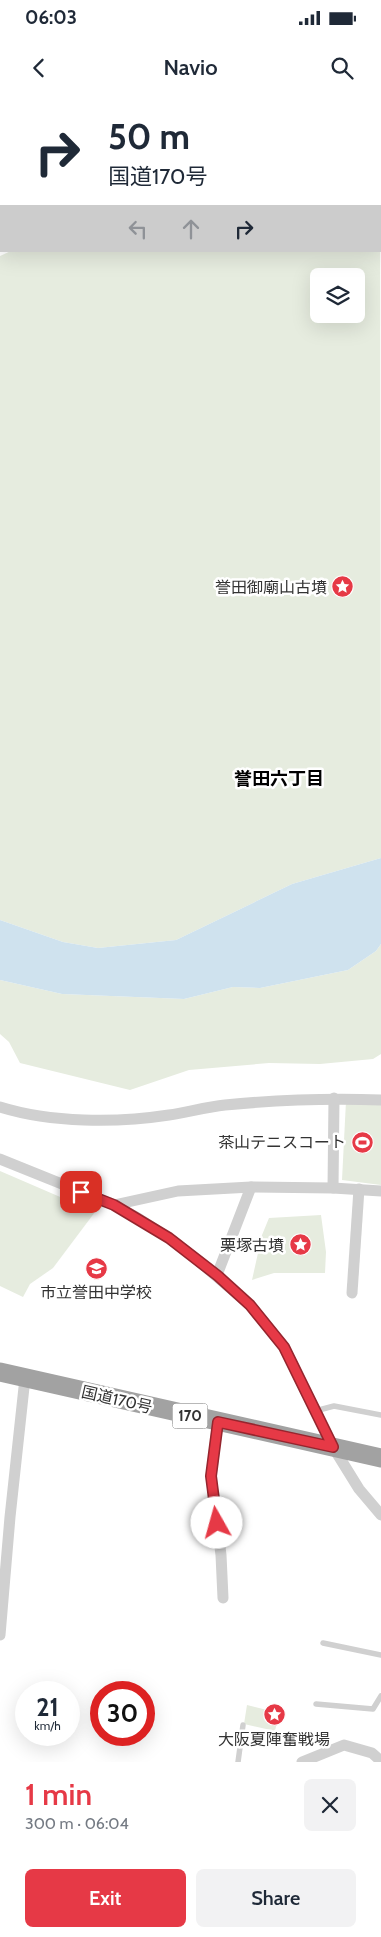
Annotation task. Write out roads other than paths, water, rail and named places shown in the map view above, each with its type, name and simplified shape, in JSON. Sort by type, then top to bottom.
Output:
[{"type":"highway","name":"国道170号","points":[[0,1372],[381,1458]]},
{"type":"street","points":[[333,1188],[334,1098]]},
{"type":"street","points":[[0,1107],[41,1116],[88,1121],[168,1116],[224,1105],[334,1098],[381,1100]]},
{"type":"street","points":[[0,1159],[114,1205],[169,1238],[218,1276],[250,1305],[284,1347],[333,1447],[359,1489],[381,1515]]},
{"type":"street","points":[[218,1276],[251,1187]]},
{"type":"street","points":[[114,1205],[178,1191],[251,1187],[333,1188],[381,1191]]},
{"type":"street","points":[[352,1293],[359,1189]]},
{"type":"street","points":[[0,1635],[25,1378]]},
{"type":"street","points":[[218,1422],[211,1476],[221,1555],[223,1598]]},
{"type":"street","points":[[302,1762],[344,1745],[378,1753]]},
{"type":"lane","points":[[314,1411],[334,1406],[381,1415]]},
{"type":"lane","points":[[323,1643],[381,1655]]},
{"type":"lane","points":[[316,1704],[373,1709],[381,1696]]},
{"type":"lane","points":[[238,1762],[242,1725]]},
{"type":"water","points":[[381,858],[381,944],[376,951],[348,970],[260,988],[233,987],[184,999],[62,994],[0,980],[0,920],[63,942],[98,948],[176,940],[292,884]]},
{"type":"place","name":"誉田御廟山古墳","points":[[343,587]]},
{"type":"place","name":"茶山テニスコート","points":[[362,1142]]},
{"type":"place","name":"栗塚古墳","points":[[300,1245]]},
{"type":"place","name":"市立誉田中学校","points":[[96,1268]]},
{"type":"place","name":"大阪夏陣奮戦場","points":[[274,1715]]},
{"type":"district","name":"誉田六丁目","points":[[279,779]]}]
